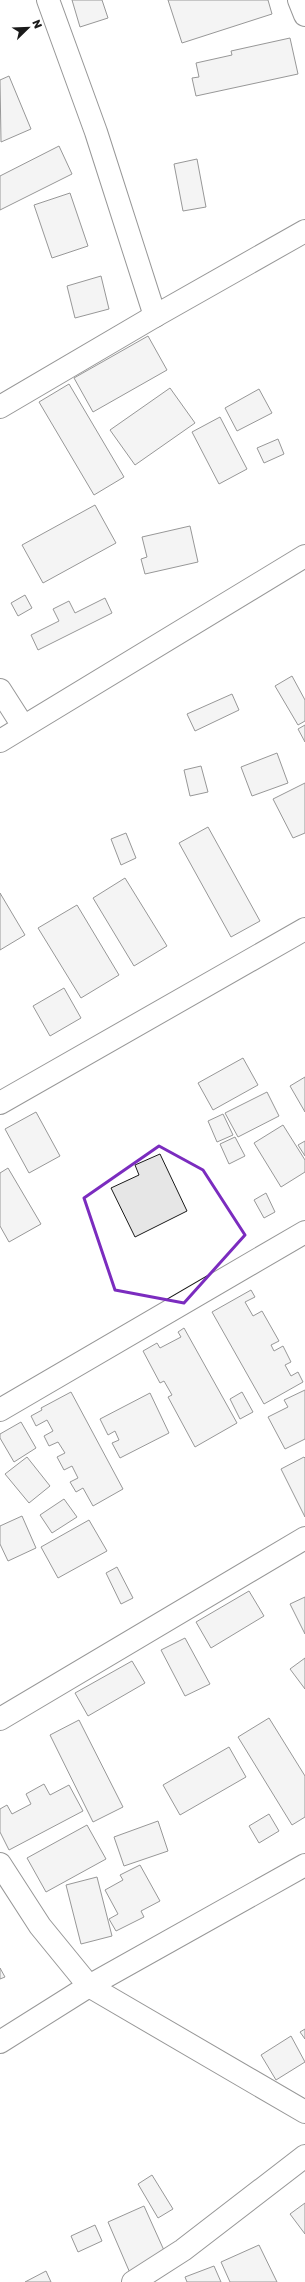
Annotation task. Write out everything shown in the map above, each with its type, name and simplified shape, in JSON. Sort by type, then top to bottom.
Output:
[{"type":"street","points":[[48,0],[96,132],[155,316]]},
{"type":"street","points":[[299,0],[305,15]]},
{"type":"street","points":[[0,407],[155,316],[305,231]]},
{"type":"street","points":[[0,741],[305,556]]},
{"type":"street","points":[[0,690],[23,726]]},
{"type":"street","points":[[0,1103],[305,929]]},
{"type":"street","points":[[0,1410],[305,1232]]},
{"type":"street","points":[[0,1719],[305,1538]]},
{"type":"street","points":[[0,1864],[40,1926],[89,1986],[305,2112]]},
{"type":"street","points":[[0,2042],[89,1986],[305,1865]]},
{"type":"street","points":[[133,2282],[183,2250],[305,2156]]},
{"type":"highlighted area","points":[[159,1146],[203,1170],[245,1235],[184,1303],[115,1290],[84,1198]]},
{"type":"building","points":[[72,0],[102,0],[108,18],[80,27]]},
{"type":"building","points":[[168,0],[268,0],[272,14],[182,43]]},
{"type":"building","points":[[290,38],[298,74],[196,96],[192,78],[199,77],[196,63],[232,55],[231,51]]},
{"type":"building","points":[[9,76],[31,129],[1,142],[0,80]]},
{"type":"building","points":[[59,146],[72,174],[0,210],[0,176]]},
{"type":"building","points":[[197,159],[206,207],[183,211],[174,164]]},
{"type":"building","points":[[70,193],[88,246],[52,258],[34,205]]},
{"type":"building","points":[[101,276],[109,309],[75,318],[67,286]]},
{"type":"building","points":[[148,336],[167,370],[93,412],[74,378]]},
{"type":"building","points":[[69,384],[124,477],[94,495],[39,402]]},
{"type":"building","points":[[170,388],[195,423],[135,465],[110,430]]},
{"type":"building","points":[[259,389],[272,413],[237,431],[225,408]]},
{"type":"building","points":[[220,417],[247,469],[219,484],[192,432]]},
{"type":"building","points":[[278,439],[284,454],[264,463],[257,448]]},
{"type":"building","points":[[95,505],[116,543],[43,583],[22,545]]},
{"type":"building","points":[[190,526],[198,562],[145,574],[141,559],[147,557],[142,537]]},
{"type":"building","points":[[25,595],[32,608],[18,616],[11,603]]},
{"type":"building","points":[[105,598],[112,613],[38,650],[31,635],[59,621],[53,609],[69,601],[75,613]]},
{"type":"building","points":[[292,676],[305,700],[305,721],[298,725],[275,686]]},
{"type":"building","points":[[232,694],[239,710],[195,731],[187,714]]},
{"type":"building","points":[[305,725],[305,742],[298,729]]},
{"type":"building","points":[[277,753],[288,783],[252,796],[241,767]]},
{"type":"building","points":[[201,766],[208,792],[190,796],[184,770]]},
{"type":"building","points":[[305,783],[305,833],[293,838],[273,799]]},
{"type":"building","points":[[208,827],[260,921],[231,937],[179,843]]},
{"type":"building","points":[[126,833],[136,858],[121,865],[111,839]]},
{"type":"building","points":[[125,878],[167,946],[134,966],[93,898]]},
{"type":"building","points":[[0,893],[25,935],[0,950]]},
{"type":"building","points":[[77,905],[119,975],[81,998],[38,928]]},
{"type":"building","points":[[64,988],[81,1018],[50,1036],[33,1006]]},
{"type":"building","points":[[243,1058],[258,1085],[213,1110],[198,1083]]},
{"type":"building","points":[[305,1077],[305,1112],[290,1086]]},
{"type":"building","points":[[267,1092],[279,1116],[238,1137],[225,1113]]},
{"type":"building","points":[[36,1112],[60,1156],[29,1173],[5,1129]]},
{"type":"building","points":[[223,1114],[233,1135],[217,1142],[208,1121]]},
{"type":"building","points":[[283,1125],[305,1160],[305,1172],[281,1187],[254,1143]]},
{"type":"building","points":[[235,1137],[245,1156],[229,1164],[220,1144]]},
{"type":"building","points":[[305,1141],[305,1156],[298,1145]]},
{"type":"building","points":[[160,1154],[187,1211],[135,1237],[111,1188],[139,1175],[135,1165]]},
{"type":"building","points":[[8,1168],[41,1224],[9,1242],[0,1226],[0,1173]]},
{"type":"building","points":[[266,1193],[275,1212],[264,1218],[254,1200]]},
{"type":"building","points":[[251,1290],[255,1297],[245,1302],[253,1316],[262,1311],[279,1341],[271,1345],[274,1351],[283,1346],[291,1362],[285,1365],[291,1376],[298,1372],[303,1382],[264,1404],[212,1312]]},
{"type":"building","points":[[184,1328],[237,1423],[195,1447],[168,1397],[172,1395],[164,1381],[160,1383],[143,1351],[157,1343],[160,1348],[181,1337],[178,1332]]},
{"type":"building","points":[[305,1390],[305,1439],[285,1449],[268,1417],[288,1407],[284,1400]]},
{"type":"building","points":[[71,1392],[123,1489],[93,1506],[83,1488],[76,1492],[70,1482],[78,1478],[72,1466],[64,1470],[57,1457],[65,1453],[58,1442],[49,1446],[44,1436],[53,1431],[47,1420],[36,1426],[31,1416],[42,1410],[41,1408]]},
{"type":"building","points":[[242,1392],[253,1412],[240,1419],[230,1399]]},
{"type":"building","points":[[150,1393],[169,1433],[120,1458],[112,1443],[119,1440],[115,1431],[108,1435],[100,1419]]},
{"type":"building","points":[[21,1422],[36,1448],[14,1462],[0,1438],[0,1434]]},
{"type":"building","points":[[27,1457],[50,1486],[29,1503],[5,1474]]},
{"type":"building","points":[[304,1457],[305,1458],[305,1517],[281,1469]]},
{"type":"building","points":[[64,1499],[77,1517],[52,1533],[40,1515]]},
{"type":"building","points":[[22,1516],[36,1548],[8,1561],[0,1544],[0,1526]]},
{"type":"building","points":[[89,1520],[107,1551],[58,1578],[41,1547]]},
{"type":"building","points":[[117,1567],[133,1598],[121,1604],[106,1573]]},
{"type":"building","points":[[249,1591],[264,1616],[211,1648],[196,1622]]},
{"type":"building","points":[[305,1597],[305,1634],[290,1604]]},
{"type":"building","points":[[185,1638],[210,1684],[185,1696],[161,1650]]},
{"type":"building","points":[[305,1658],[305,1689],[290,1669]]},
{"type":"building","points":[[132,1661],[145,1683],[88,1716],[75,1693]]},
{"type":"building","points":[[269,1718],[305,1776],[305,1817],[292,1825],[238,1737]]},
{"type":"building","points":[[79,1720],[123,1807],[93,1822],[50,1735]]},
{"type":"building","points":[[229,1747],[246,1777],[180,1815],[163,1785]]},
{"type":"building","points":[[44,1784],[50,1795],[69,1785],[83,1811],[9,1850],[0,1832],[0,1809],[7,1805],[12,1814],[31,1804],[26,1794]]},
{"type":"building","points":[[269,1814],[279,1831],[259,1843],[249,1826]]},
{"type":"building","points":[[158,1821],[168,1851],[124,1866],[114,1837]]},
{"type":"building","points":[[87,1825],[106,1859],[46,1892],[27,1858]]},
{"type":"building","points":[[140,1865],[160,1901],[141,1911],[144,1917],[116,1931],[109,1919],[118,1914],[105,1890],[123,1880],[120,1875]]},
{"type":"building","points":[[97,1877],[112,1936],[81,1944],[66,1885]]},
{"type":"building","points":[[0,1968],[5,1977],[0,1979]]},
{"type":"building","points":[[305,2029],[305,2039],[300,2032]]},
{"type":"building","points":[[291,2036],[305,2062],[276,2080],[261,2055]]},
{"type":"building","points":[[152,2175],[173,2209],[158,2218],[138,2184]]},
{"type":"building","points":[[305,2203],[305,2234],[290,2214]]},
{"type":"building","points":[[144,2206],[167,2257],[130,2273],[108,2222]]},
{"type":"building","points":[[95,2225],[102,2241],[78,2252],[71,2236]]},
{"type":"building","points":[[259,2245],[277,2282],[230,2282],[221,2262]]},
{"type":"building","points":[[214,2266],[221,2282],[187,2282],[185,2277]]},
{"type":"building","points":[[46,2271],[51,2282],[25,2282]]}]
